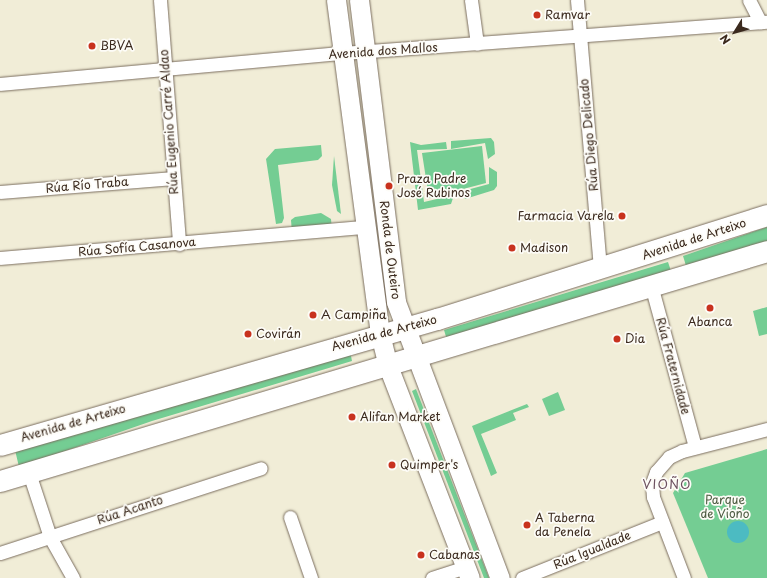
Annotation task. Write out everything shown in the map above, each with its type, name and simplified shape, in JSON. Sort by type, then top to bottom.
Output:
[{"type":"main road","name":"Ronda de Outeiro","points":[[336,0],[380,334],[388,366],[468,572]]},
{"type":"main road","name":"Ronda de Outeiro","points":[[360,0],[396,302],[418,356],[500,578]]},
{"type":"main road","name":"Avenida de Arteixo","points":[[0,445],[600,269],[767,215]]},
{"type":"main road","points":[[0,481],[388,366],[767,251]]},
{"type":"street","name":"Rúa Eugenio Carré Aldao","points":[[160,0],[179,244]]},
{"type":"street","points":[[471,0],[477,44]]},
{"type":"street","name":"Rúa Diego Delicado","points":[[577,0],[600,269]]},
{"type":"street","points":[[749,0],[763,22]]},
{"type":"street","name":"Avenida dos Mallos","points":[[0,84],[342,53],[763,22]]},
{"type":"street","name":"Rúa Río Traba","points":[[0,192],[173,178]]},
{"type":"street","name":"Rúa Sofía Casanova","points":[[0,258],[365,227]]},
{"type":"street","name":"Rúa Fraternidade","points":[[651,285],[696,448]]},
{"type":"street","points":[[684,578],[653,497],[652,483],[656,472],[670,457],[696,448],[767,429]]},
{"type":"street","name":"Rúa Acanto","points":[[0,553],[261,468]]},
{"type":"street","points":[[29,473],[50,537],[73,578]]},
{"type":"street","points":[[290,517],[311,578]]},
{"type":"street","name":"Rúa Igualdade","points":[[522,578],[662,522]]},
{"type":"street","points":[[432,578],[468,572]]},
{"type":"green space","points":[[491,138],[494,142],[495,154],[488,159],[485,143],[451,149],[451,141]]},
{"type":"green space","points":[[410,142],[421,145],[446,142],[447,149],[417,150],[424,202],[454,195],[451,204],[418,210]]},
{"type":"green space","points":[[321,145],[322,156],[318,160],[278,165],[284,218],[282,223],[276,224],[266,159],[275,149]]},
{"type":"green space","points":[[482,146],[486,183],[429,198],[422,153]]},
{"type":"green space","points":[[334,156],[341,214],[337,211],[332,185]]},
{"type":"green space","points":[[489,167],[497,172],[497,186],[494,190],[465,199],[463,191],[489,184]]},
{"type":"green space","points":[[321,213],[331,219],[332,230],[292,233],[291,220],[295,217]]},
{"type":"green space","points":[[767,227],[767,245],[687,269],[683,256]]},
{"type":"green space","points":[[668,262],[672,274],[447,340],[444,330]]},
{"type":"green space","points":[[767,307],[767,334],[759,336],[753,311]]},
{"type":"green space","points":[[350,351],[352,361],[152,421],[19,467],[15,450]]},
{"type":"green space","points":[[416,389],[489,578],[484,578],[412,391]]},
{"type":"green space","points":[[558,392],[565,410],[549,416],[542,399]]},
{"type":"green space","points":[[527,404],[529,407],[513,413],[516,420],[481,434],[497,473],[491,476],[472,426]]},
{"type":"green space","name":"Parque de Vioño","points":[[767,449],[767,578],[708,578],[673,493],[685,473]]},
{"type":"water","points":[[738,521],[746,524],[749,532],[746,540],[738,543],[730,540],[727,532],[730,524]]},
{"type":"place","name":"Ramvar","points":[[537,15]]},
{"type":"place","name":"BBVA","points":[[92,46]]},
{"type":"place","name":"Praza Padre José Rubinos","points":[[389,186]]},
{"type":"place","name":"Farmacia Varela","points":[[622,216]]},
{"type":"place","name":"Madison","points":[[512,248]]},
{"type":"place","name":"Abanca","points":[[710,308]]},
{"type":"place","name":"A Campiña","points":[[313,315]]},
{"type":"place","name":"Covirán","points":[[248,334]]},
{"type":"place","name":"Dia","points":[[617,339]]},
{"type":"place","name":"Alifan Market","points":[[352,417]]},
{"type":"place","name":"Quimper's","points":[[392,465]]},
{"type":"place","name":"A Taberna da Penela","points":[[527,525]]},
{"type":"place","name":"Cabanas","points":[[421,555]]},
{"type":"district","name":"VIOÑO","points":[[667,484]]}]
